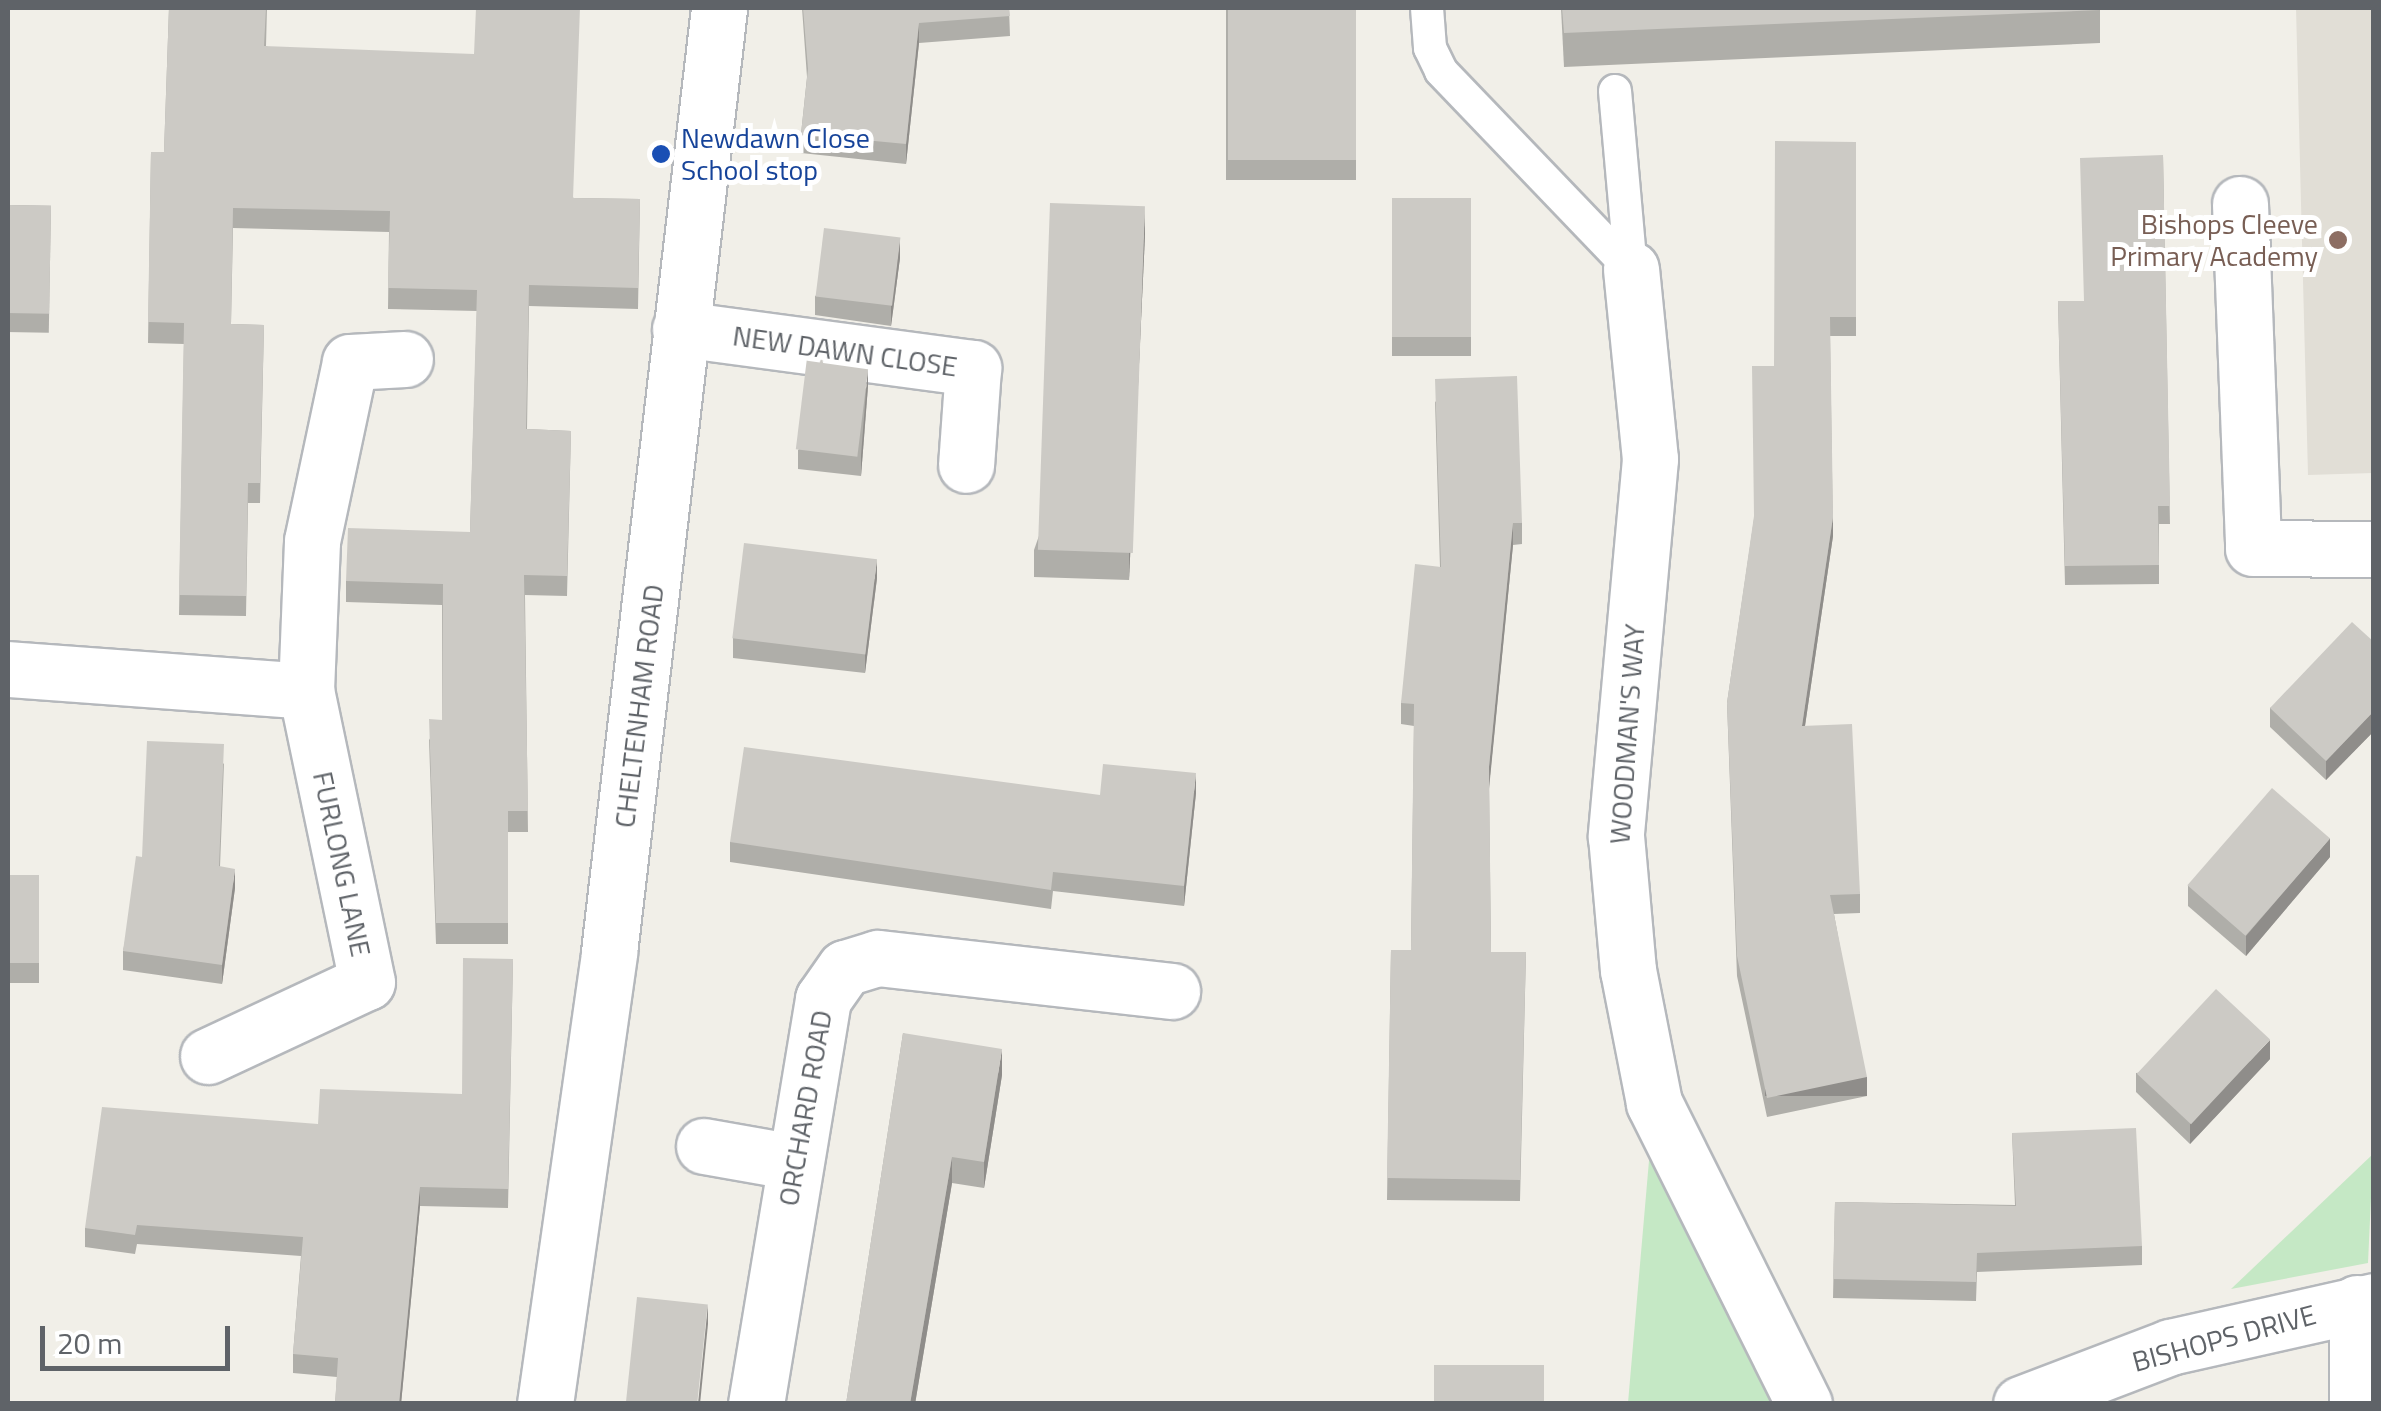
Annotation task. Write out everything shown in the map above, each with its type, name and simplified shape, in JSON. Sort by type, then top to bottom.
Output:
[{"type":"street","name":"CHELTENHAM ROAD","points":[[545,1404],[612,933],[718,8]]},
{"type":"street","points":[[2240,204],[2253,548],[2374,548]]},
{"type":"street","name":"WOODMAN'S WAY","points":[[1632,268],[1650,459],[1616,836],[1628,970],[1654,1102],[1804,1404]]},
{"type":"street","name":"NEW DAWN CLOSE","points":[[680,329],[973,368],[966,465]]},
{"type":"street","name":"FURLONG LANE","points":[[208,1056],[367,982],[306,692],[312,541],[350,362],[404,360]]},
{"type":"street","points":[[8,669],[306,692]]},
{"type":"street","name":"ORCHARD ROAD","points":[[756,1404],[823,999],[845,968],[860,961],[1172,990]]},
{"type":"street","points":[[704,1146],[795,1162]]},
{"type":"street","points":[[2357,1404],[2365,1302]]},
{"type":"street","name":"BISHOPS DRIVE","points":[[2020,1404],[2170,1347],[2365,1302]]},
{"type":"lane","points":[[1427,8],[1430,48],[1441,71],[1632,268]]},
{"type":"lane","points":[[1615,91],[1632,268]]},
{"type":"shaded area","name":"Bishops Cleeve Primary Academy","points":[[2296,8],[2373,8],[2373,473],[2308,475]]},
{"type":"green space","points":[[1654,1103],[1804,1403],[1628,1403]]},
{"type":"green space","points":[[2373,1154],[2368,1263],[2231,1289]]},
{"type":"building","points":[[169,8],[266,8],[264,46],[474,54],[476,8],[580,8],[573,198],[640,199],[638,288],[529,285],[526,429],[571,431],[567,576],[524,575],[528,811],[508,811],[508,923],[436,923],[429,719],[442,720],[443,584],[346,581],[348,528],[470,532],[477,290],[388,288],[390,211],[233,208],[231,324],[264,325],[260,483],[248,483],[246,596],[179,595],[184,323],[148,322],[151,152],[164,152]]},
{"type":"building","points":[[803,8],[1009,8],[1010,16],[919,23],[906,144],[801,134],[808,69]]},
{"type":"building","points":[[1228,8],[1356,8],[1356,160],[1228,160]]},
{"type":"building","points":[[1562,8],[2100,8],[2100,10],[1564,33]]},
{"type":"building","points":[[1775,141],[1856,142],[1856,317],[1830,317],[1833,517],[1802,726],[1852,724],[1860,894],[1830,895],[1867,1077],[1767,1098],[1737,956],[1727,703],[1754,516],[1752,366],[1774,366]]},
{"type":"building","points":[[2163,155],[2170,506],[2158,506],[2159,565],[2065,566],[2058,301],[2084,301],[2080,158]]},
{"type":"building","points":[[1392,198],[1471,198],[1471,337],[1392,337]]},
{"type":"building","points":[[1050,203],[1145,206],[1133,553],[1038,550]]},
{"type":"building","points":[[8,205],[51,206],[49,314],[8,313]]},
{"type":"building","points":[[824,228],[900,237],[892,306],[816,296]]},
{"type":"building","points":[[807,358],[869,366],[857,457],[796,449]]},
{"type":"building","points":[[1517,376],[1522,523],[1513,523],[1489,767],[1491,952],[1526,952],[1520,1180],[1387,1178],[1391,950],[1411,950],[1414,704],[1401,703],[1415,564],[1441,567],[1435,379]]},
{"type":"building","points":[[744,543],[877,559],[865,655],[732,638]]},
{"type":"building","points":[[2352,622],[2374,642],[2374,711],[2326,761],[2270,708]]},
{"type":"building","points":[[147,741],[224,744],[219,866],[235,869],[222,965],[123,951],[136,856],[142,857]]},
{"type":"building","points":[[744,747],[1100,795],[1103,764],[1196,773],[1184,886],[1053,872],[1051,890],[730,842]]},
{"type":"building","points":[[2272,788],[2330,839],[2245,936],[2187,885]]},
{"type":"building","points":[[8,875],[39,875],[39,963],[8,963]]},
{"type":"building","points":[[463,958],[513,959],[508,1189],[420,1187],[399,1404],[335,1404],[338,1358],[293,1354],[303,1237],[137,1225],[135,1235],[85,1228],[102,1107],[318,1124],[320,1089],[462,1094]]},
{"type":"building","points":[[2216,989],[2270,1039],[2191,1124],[2137,1074]]},
{"type":"building","points":[[903,1033],[1002,1049],[984,1162],[952,1157],[910,1404],[846,1404]]},
{"type":"building","points":[[2136,1128],[2142,1246],[1977,1253],[1976,1282],[1833,1279],[1835,1202],[2016,1206],[2012,1133]]},
{"type":"building","points":[[637,1297],[708,1304],[697,1404],[626,1403]]},
{"type":"building","points":[[1434,1365],[1544,1365],[1544,1404],[1434,1404]]},
{"type":"place","name":"Newdawn Close School stop","points":[[661,154]]},
{"type":"place","name":"Bishops Cleeve Primary Academy","points":[[2338,240]]}]
